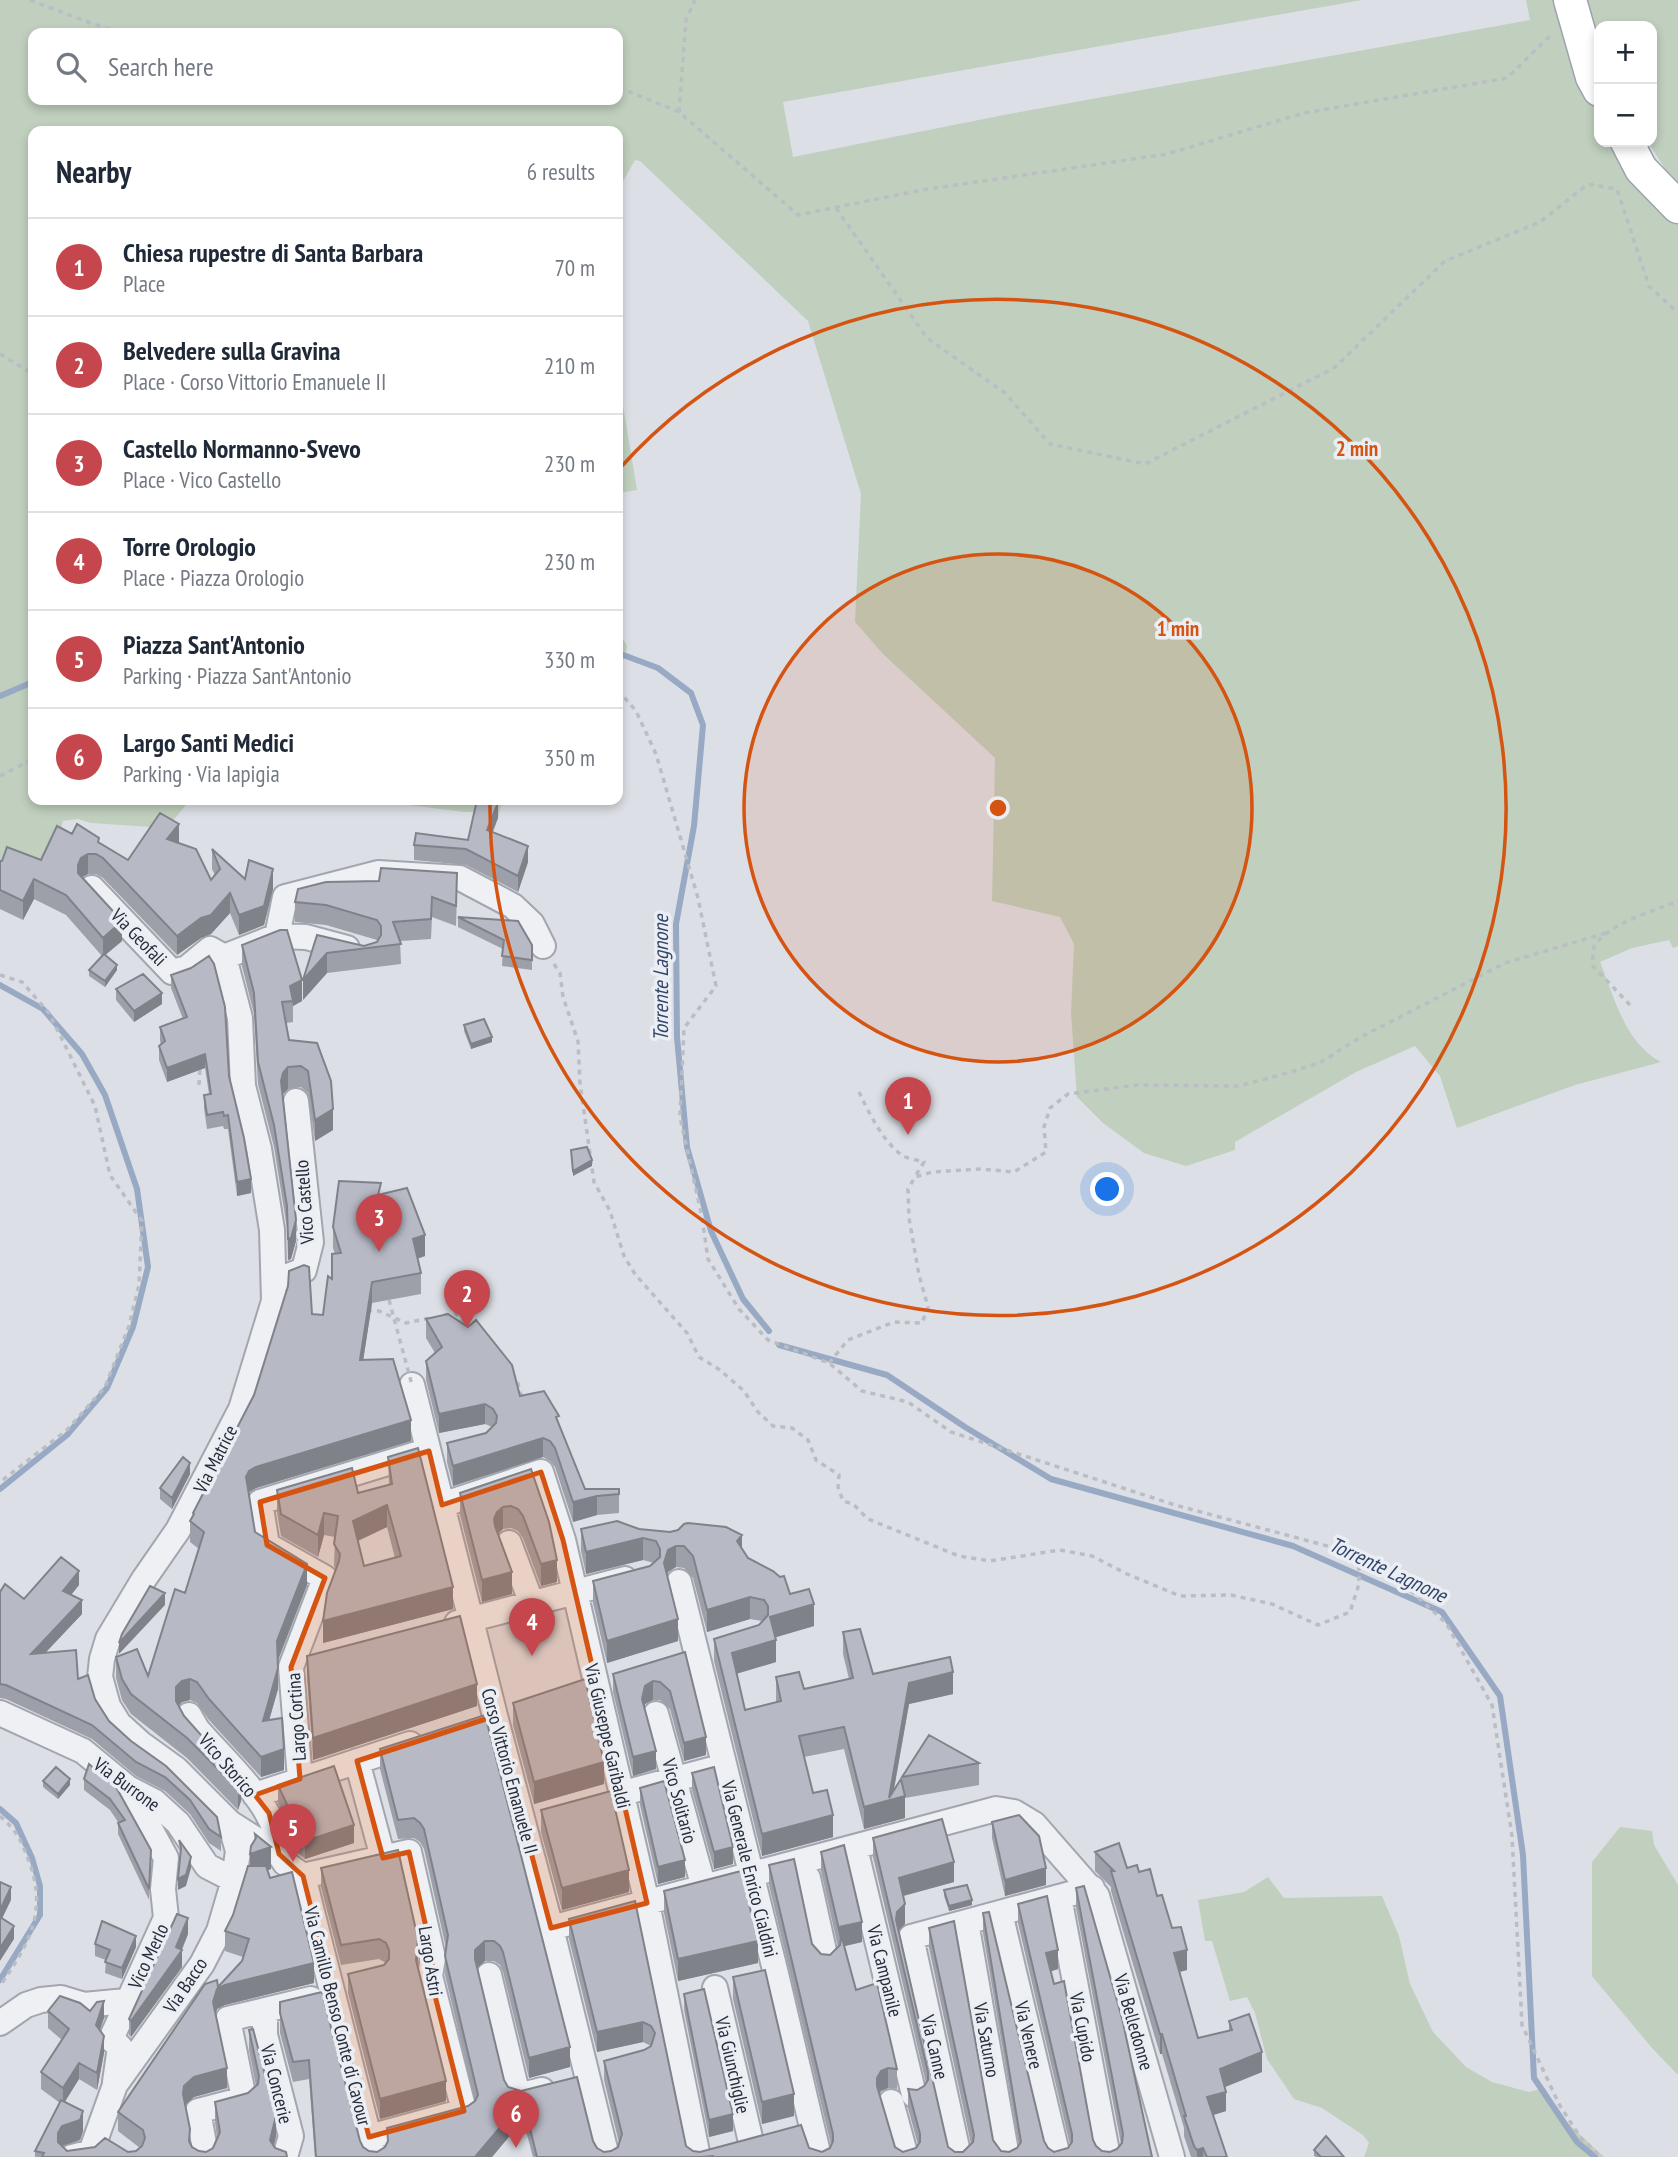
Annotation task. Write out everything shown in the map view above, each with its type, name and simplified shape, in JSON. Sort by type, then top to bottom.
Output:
[{"type":"main road","points":[[1572,6],[1596,84]]},
{"type":"main road","points":[[1630,147],[1641,169],[1678,207]]},
{"type":"street","points":[[277,936],[285,897],[378,873],[460,878],[513,906],[533,924],[543,946]]},
{"type":"street","name":"Via Geofali","points":[[92,888],[172,972],[187,968],[209,949],[223,957]]},
{"type":"street","points":[[223,957],[277,936],[306,937],[366,951]]},
{"type":"street","name":"Via Matrice","points":[[223,957],[240,1018],[243,1086],[258,1149],[272,1230],[274,1301],[241,1409],[178,1530],[144,1579],[108,1639],[100,1677],[108,1706],[119,1724],[139,1743],[176,1769],[230,1824],[289,1864]]},
{"type":"street","name":"Vico Castello","points":[[274,1282],[304,1269],[311,1241],[296,1101]]},
{"type":"street","name":"Corso Vittorio Emanuele II","points":[[412,1385],[495,1716],[551,1928],[593,2071],[607,2157]]},
{"type":"street","points":[[429,1451],[455,1444]]},
{"type":"street","name":"Largo Cortina","points":[[300,1779],[291,1667],[325,1578],[267,1545],[260,1502],[429,1451]]},
{"type":"street","name":"Via Giuseppe Garibaldi","points":[[442,1505],[541,1472],[562,1540],[648,1903],[698,2156]]},
{"type":"street","points":[[562,1540],[587,1534]]},
{"type":"street","points":[[509,1543],[532,1604]]},
{"type":"street","points":[[432,1629],[646,1574]]},
{"type":"street","name":"Via Generale Enrico Cialdini","points":[[679,1582],[708,1647],[725,1765],[819,2157]]},
{"type":"street","points":[[671,1659],[708,1647]]},
{"type":"street","points":[[291,1667],[316,1660]]},
{"type":"street","points":[[571,1690],[621,1674]]},
{"type":"street","points":[[471,1724],[520,1708]]},
{"type":"street","name":"Via Burrone","points":[[0,1713],[83,1751],[128,1788],[155,1802],[178,1823],[207,1866],[234,1880]]},
{"type":"street","name":"Vico Solitario","points":[[656,1714],[704,1888]]},
{"type":"street","name":"Vico Storico","points":[[189,1715],[197,1729],[269,1813],[289,1864]]},
{"type":"street","points":[[255,1795],[436,1736]]},
{"type":"street","points":[[289,1864],[383,1858],[357,1761]]},
{"type":"street","points":[[597,1801],[725,1765]]},
{"type":"street","name":"Vico Merlo","points":[[115,2085],[120,2047],[111,2039],[166,1918],[163,1889],[166,1858],[128,1788]]},
{"type":"street","points":[[551,1928],[996,1809],[1014,1812],[1034,1824],[1092,1888],[965,1922]]},
{"type":"street","points":[[523,1822],[547,1815]]},
{"type":"street","name":"Via Bacco","points":[[97,2135],[115,2085],[202,1964],[219,1931],[234,1880],[238,1851],[230,1824]]},
{"type":"street","name":"Via Campanile","points":[[855,1848],[903,2098],[906,2157]]},
{"type":"street","name":"Largo Astri","points":[[371,2147],[464,2111],[430,1976],[433,1958],[409,1852],[383,1858]]},
{"type":"street","name":"Via Camillo Benso Conte di Cavour","points":[[289,1864],[338,1985],[371,2147]]},
{"type":"street","points":[[808,1878],[827,1960]]},
{"type":"street","name":"Via Belledonne","points":[[1092,1888],[1097,1895],[1172,2157]]},
{"type":"street","name":"Via Cupido","points":[[1059,1897],[1108,2157]]},
{"type":"street","name":"Via Venere","points":[[1000,1913],[1058,2157]]},
{"type":"street","name":"Via Canne","points":[[959,2157],[911,1937],[965,1922]]},
{"type":"street","name":"Via Saturno","points":[[965,1922],[1007,2157]]},
{"type":"street","points":[[667,1999],[776,1974]]},
{"type":"street","points":[[489,1975],[518,2096],[593,2071]]},
{"type":"street","points":[[203,2157],[205,2149],[198,2112],[244,2099],[228,2019],[265,2010],[338,1985]]},
{"type":"street","name":"Via Giunchiglie","points":[[715,1988],[751,2142]]},
{"type":"street","points":[[0,2023],[26,2005],[41,2000],[61,1998],[83,2005],[127,2001]]},
{"type":"street","name":"Via Concerie","points":[[265,2010],[265,2035],[291,2136],[285,2157]]},
{"type":"street","points":[[698,2156],[812,2127]]},
{"type":"street","points":[[72,2157],[91,2152],[97,2135],[119,2150]]},
{"type":"path","points":[[30,0],[106,28]]},
{"type":"path","points":[[679,112],[685,20],[695,0]]},
{"type":"path","points":[[623,92],[630,92],[679,112],[798,215],[922,190],[1167,154],[1304,113],[1507,78],[1572,6]]},
{"type":"path","points":[[836,208],[927,338],[1005,393],[1050,444],[1145,464],[1334,368],[1445,261],[1540,222],[1588,184],[1617,189],[1648,286],[1678,313]]},
{"type":"path","points":[[0,354],[28,371]]},
{"type":"path","points":[[623,696],[636,710],[656,754],[698,898],[716,986],[684,1028],[680,1117],[702,1217],[708,1259],[739,1309],[768,1340],[829,1363],[862,1391],[908,1402],[951,1432],[1175,1505],[1331,1547],[1399,1580],[1446,1623],[1492,1705],[1512,1836],[1522,2025],[1559,2104],[1580,2137],[1601,2157]]},
{"type":"path","points":[[0,776],[28,762]]},
{"type":"path","points":[[915,1177],[932,1172],[981,1169],[1014,1172],[1046,1152],[1044,1127],[1050,1108],[1068,1094],[1137,1085],[1239,1086],[1321,1062],[1359,1038],[1506,963],[1606,933],[1678,901]]},
{"type":"path","points":[[1606,933],[1594,946],[1593,966],[1630,1005]]},
{"type":"path","points":[[543,946],[560,973],[563,997],[578,1041],[580,1083],[594,1182],[610,1212],[624,1256],[635,1274],[687,1333],[699,1357],[720,1370],[744,1391],[758,1412],[773,1426],[792,1428],[808,1440],[816,1460],[839,1475],[838,1487],[843,1501],[853,1504],[868,1519],[960,1556],[990,1561],[1060,1550],[1081,1553],[1180,1596],[1231,1595],[1272,1604],[1318,1625],[1350,1612],[1359,1584],[1359,1560]]},
{"type":"path","points":[[0,975],[22,982],[48,1013],[95,1106],[110,1175],[142,1221],[139,1285],[129,1326],[105,1387],[67,1430],[0,1482]]},
{"type":"path","points":[[199,1085],[201,1057]]},
{"type":"path","points":[[829,1363],[848,1340],[894,1322],[922,1323],[928,1307],[919,1275],[909,1217],[908,1189],[924,1162],[904,1157],[886,1138],[859,1092]]},
{"type":"path","points":[[389,1300],[412,1385]]},
{"type":"path","points":[[366,1310],[379,1311],[406,1324],[430,1318]]},
{"type":"path","points":[[443,1316],[455,1313],[477,1333]]},
{"type":"path","points":[[510,1371],[517,1380],[524,1406]]},
{"type":"path","points":[[0,1816],[18,1832],[37,1884],[35,1924],[23,1953],[0,1986]]},
{"type":"highlighted area","points":[[429,1451],[442,1505],[541,1472],[563,1540],[647,1903],[551,1928],[495,1716],[357,1761],[383,1858],[409,1852],[433,1958],[430,1976],[464,2111],[369,2137],[303,1876],[279,1854],[269,1813],[255,1795],[300,1779],[291,1667],[325,1578],[267,1545],[260,1502]]},
{"type":"green space","points":[[0,0],[1362,0],[783,102],[793,157],[1009,114],[1530,20],[1526,0],[1559,0],[1594,100],[1594,147],[1620,147],[1678,221],[1678,946],[1673,948],[1669,940],[1632,948],[1600,962],[1616,1005],[1630,1032],[1638,1044],[1661,1062],[1575,1085],[1457,1128],[1440,1076],[1415,1046],[1356,1072],[1235,1142],[1235,1150],[1186,1166],[1144,1153],[1103,1123],[1077,1097],[1071,1013],[1074,944],[1060,917],[992,901],[995,758],[883,654],[855,622],[861,494],[808,321],[640,161],[635,160],[623,181],[623,126],[28,126],[28,805],[186,805],[167,828],[91,823],[78,819],[63,821],[57,845],[41,879],[0,880]]},
{"type":"green space","points":[[1586,0],[1678,0],[1678,189],[1651,147],[1657,147],[1657,21],[1594,21],[1594,32]]},
{"type":"green space","points":[[623,405],[637,490],[623,492]]},
{"type":"green space","points":[[623,639],[627,646],[623,661]]},
{"type":"green space","points":[[409,805],[501,805],[498,818]]},
{"type":"green space","points":[[1620,1827],[1652,1831],[1654,1845],[1678,1885],[1678,2075],[1592,1976],[1592,1862]]},
{"type":"green space","points":[[1268,1877],[1284,1898],[1382,1896],[1399,1936],[1410,1984],[1433,2032],[1466,2067],[1492,2082],[1529,2092],[1545,2088],[1556,2112],[1604,2157],[1364,2157],[1369,2143],[1363,2135],[1322,2108],[1294,2099],[1267,2059],[1255,2013],[1247,1997],[1230,2001],[1212,1941],[1205,1941],[1198,1900],[1244,1892]]},
{"type":"building","points":[[476,805],[497,805],[487,830],[528,846],[518,876],[466,849],[414,845],[416,833],[468,840]]},
{"type":"building","points":[[160,813],[179,824],[167,839],[196,849],[211,880],[220,869],[212,849],[245,879],[249,860],[273,869],[264,906],[239,915],[230,893],[211,915],[201,918],[177,936],[103,858],[96,854],[81,858],[78,873],[122,921],[103,938],[66,895],[34,879],[23,901],[0,890],[0,861],[7,847],[41,860],[57,826],[72,834],[77,824],[99,838],[98,842],[128,860]]},
{"type":"building","points":[[381,868],[457,873],[456,906],[432,897],[431,919],[393,922],[401,944],[327,953],[303,980],[317,935],[364,946],[377,942],[381,935],[381,926],[377,920],[326,905],[295,902],[298,889],[326,882],[379,881]]},
{"type":"building","points":[[458,917],[518,921],[532,945],[532,960],[502,956],[504,940]]},
{"type":"building","points":[[280,930],[287,930],[302,980],[290,986],[293,1001],[282,1002],[289,1040],[317,1043],[331,1081],[333,1109],[315,1120],[308,1071],[301,1066],[288,1067],[283,1073],[281,1081],[296,1220],[291,1238],[288,1239],[287,1206],[274,1125],[258,1062],[254,993],[242,945]]},
{"type":"building","points":[[104,954],[117,965],[105,981],[89,970]]},
{"type":"building","points":[[209,956],[214,964],[225,1007],[229,1076],[251,1179],[237,1182],[228,1115],[224,1116],[223,1112],[207,1115],[204,1095],[211,1094],[205,1054],[167,1068],[159,1046],[165,1041],[160,1027],[187,1017],[171,975],[191,968]]},
{"type":"building","points":[[143,974],[162,993],[134,1011],[116,989]]},
{"type":"building","points":[[484,1019],[492,1037],[471,1044],[464,1025]]},
{"type":"building","points":[[587,1147],[592,1160],[573,1171],[571,1150]]},
{"type":"building","points":[[339,1181],[381,1183],[378,1195],[407,1188],[425,1235],[413,1239],[421,1273],[372,1282],[360,1360],[393,1359],[411,1420],[256,1467],[249,1471],[246,1477],[255,1532],[307,1564],[277,1641],[278,1668],[263,1721],[282,1718],[284,1749],[261,1757],[197,1682],[190,1679],[182,1681],[176,1687],[176,1701],[184,1716],[241,1780],[238,1789],[187,1738],[131,1694],[122,1679],[116,1657],[137,1649],[148,1676],[175,1589],[185,1593],[204,1532],[190,1521],[254,1395],[288,1286],[289,1271],[304,1265],[309,1267],[312,1314],[323,1315],[328,1276],[332,1279],[332,1254],[341,1253],[333,1227]]},
{"type":"building","points":[[448,1314],[468,1327],[476,1320],[512,1365],[520,1396],[544,1391],[559,1416],[556,1417],[585,1489],[619,1489],[619,1494],[573,1502],[555,1448],[550,1441],[543,1438],[453,1466],[447,1443],[486,1433],[496,1423],[497,1416],[493,1409],[485,1404],[439,1414],[426,1361],[442,1347],[426,1319]]},
{"type":"building","points":[[418,1448],[453,1587],[323,1621],[327,1593],[340,1554],[334,1544],[338,1516],[324,1513],[318,1535],[281,1514],[277,1490],[352,1468],[358,1493],[392,1484],[388,1457]],"holes":[[[387,1505],[401,1556],[364,1566],[353,1521]]]},
{"type":"building","points":[[183,1457],[190,1463],[172,1498],[160,1488]]},
{"type":"building","points":[[531,1469],[549,1522],[557,1560],[541,1564],[523,1516],[518,1509],[503,1507],[494,1519],[512,1572],[482,1580],[460,1493]]},
{"type":"building","points":[[617,1521],[639,1529],[670,1532],[688,1523],[726,1527],[742,1535],[737,1541],[748,1558],[780,1577],[784,1576],[790,1594],[809,1589],[814,1604],[770,1617],[776,1640],[732,1653],[745,1710],[781,1701],[776,1677],[799,1672],[804,1689],[853,1678],[843,1632],[860,1629],[873,1674],[950,1657],[953,1672],[909,1683],[889,1798],[901,1779],[905,1796],[864,1807],[844,1727],[799,1736],[813,1793],[827,1790],[833,1815],[762,1834],[714,1639],[759,1625],[768,1615],[768,1606],[764,1600],[750,1597],[707,1610],[693,1556],[684,1546],[676,1546],[668,1550],[664,1563],[678,1619],[607,1641],[593,1581],[650,1566],[660,1557],[656,1541],[643,1538],[586,1552],[581,1529]]},
{"type":"building","points":[[61,1557],[79,1571],[63,1591],[82,1600],[31,1654],[76,1650],[78,1679],[88,1675],[95,1699],[109,1721],[166,1766],[217,1817],[221,1837],[209,1829],[190,1800],[165,1777],[136,1762],[92,1725],[0,1684],[0,1592],[5,1584],[24,1599]]},
{"type":"building","points":[[150,1586],[165,1593],[119,1643],[122,1634]]},
{"type":"building","points":[[460,1616],[477,1684],[313,1738],[307,1656]]},
{"type":"building","points":[[685,1652],[706,1737],[684,1743],[670,1691],[660,1682],[653,1681],[645,1686],[642,1699],[656,1751],[633,1757],[613,1674]]},
{"type":"building","points":[[585,1679],[604,1762],[534,1782],[513,1703]]},
{"type":"building","points":[[485,1715],[570,2047],[529,2058],[503,1952],[494,1941],[485,1941],[475,1950],[475,1959],[504,2080],[508,2087],[521,2091],[577,2077],[597,2148],[604,2152],[611,2151],[618,2147],[622,2134],[604,2061],[644,2050],[651,2046],[655,2033],[651,2026],[643,2022],[597,2032],[569,1919],[635,1901],[686,2146],[700,2152],[801,2125],[809,2148],[822,2152],[830,2148],[833,2134],[769,1865],[794,1859],[812,1944],[821,1954],[830,1955],[840,1945],[841,1938],[821,1852],[844,1845],[862,1922],[839,1927],[856,1990],[877,1983],[897,2069],[888,2068],[881,2071],[877,2086],[895,2147],[903,2152],[916,2148],[920,2142],[920,2134],[908,2089],[917,2090],[924,2086],[928,2080],[928,2072],[873,1838],[942,1819],[954,1862],[899,1878],[905,1904],[897,1912],[896,1920],[948,2147],[955,2152],[963,2152],[973,2142],[974,2135],[929,1928],[954,1921],[993,2140],[1001,2151],[1009,2152],[1021,2142],[983,1913],[989,1912],[1044,2141],[1054,2152],[1068,2148],[1072,2142],[1018,1904],[1047,1896],[1058,1950],[1046,1953],[1054,1984],[1064,1981],[1093,2140],[1102,2151],[1110,2152],[1122,2143],[1123,2134],[1076,1888],[1084,1886],[1122,2018],[1152,2157],[537,2157],[523,2100],[475,2157],[316,2157],[309,2060],[293,2062],[280,2013],[280,2002],[322,1992],[360,2141],[369,2151],[377,2152],[385,2147],[388,2141],[387,2128],[468,2106],[478,2095],[445,1956],[448,1935],[424,1829],[414,1818],[398,1820],[380,1749]]},
{"type":"building","points":[[929,1735],[979,1763],[902,1777]]},
{"type":"building","points":[[89,1764],[116,1787],[151,1850],[149,1889],[118,1823],[125,1820],[110,1799],[84,1779]]},
{"type":"building","points":[[334,1766],[354,1825],[305,1841],[293,1830],[291,1813],[278,1785]]},
{"type":"building","points":[[56,1767],[70,1779],[58,1794],[43,1781]]},
{"type":"building","points":[[714,1767],[733,1847],[714,1852],[692,1773]]},
{"type":"building","points":[[664,1781],[685,1860],[658,1867],[640,1788]]},
{"type":"building","points":[[611,1791],[629,1870],[562,1888],[541,1810]]},
{"type":"building","points":[[1019,1815],[1039,1836],[1046,1868],[1005,1880],[992,1822]]},
{"type":"building","points":[[255,1834],[271,1847],[250,1854],[256,1838]]},
{"type":"building","points":[[179,1840],[191,1857],[186,1875],[178,1879],[181,1848]]},
{"type":"building","points":[[1119,1843],[1127,1868],[1137,1865],[1139,1872],[1150,1869],[1157,1896],[1162,1895],[1172,1928],[1181,1927],[1187,1950],[1174,1953],[1198,2038],[1232,2030],[1229,2021],[1249,2014],[1262,2052],[1220,2069],[1226,2092],[1207,2097],[1227,2157],[1207,2157],[1203,2148],[1197,2150],[1194,2146],[1111,1871],[1114,1871],[1095,1852]]},
{"type":"building","points":[[398,1850],[418,1939],[416,1960],[446,2081],[380,2099],[348,1974],[384,1965],[389,1959],[389,1950],[386,1943],[379,1939],[341,1945],[321,1868]]},
{"type":"building","points":[[248,1866],[266,1866],[270,1878],[292,1872],[314,1963],[217,1989],[213,2002],[227,2068],[194,2077],[184,2086],[189,2141],[192,2147],[199,2151],[206,2152],[213,2148],[220,2132],[215,2102],[248,2093],[258,2084],[259,2076],[249,2030],[253,2029],[276,2116],[270,2140],[275,2148],[286,2152],[287,2157],[42,2157],[44,2153],[35,2151],[61,2100],[83,2111],[80,2120],[62,2126],[58,2133],[58,2142],[67,2151],[95,2147],[105,2138],[128,2152],[136,2151],[142,2146],[145,2138],[143,2130],[118,2112],[205,1984],[217,1980],[218,1987],[242,1961],[249,1939],[225,1931],[233,1915]]},
{"type":"building","points":[[741,1871],[758,1941],[678,1959],[664,1891]]},
{"type":"building","points":[[0,1882],[11,1887],[0,1910]]},
{"type":"building","points":[[967,1885],[972,1900],[949,1906],[944,1890]]},
{"type":"building","points":[[177,1914],[188,1918],[176,1947],[182,1950],[131,2021],[129,2019]]},
{"type":"building","points":[[0,1917],[14,1926],[0,1948]]},
{"type":"building","points":[[102,1921],[136,1936],[122,1968],[105,1962],[110,1950],[95,1944]]},
{"type":"building","points":[[765,1970],[794,2094],[762,2102],[733,1977]]},
{"type":"building","points":[[704,1989],[733,2114],[709,2120],[684,1994]]},
{"type":"building","points":[[60,1996],[80,2003],[90,2011],[97,2002],[104,2001],[96,2025],[104,2036],[97,2073],[79,2063],[63,2088],[41,2072],[69,2029],[48,2011]]},
{"type":"building","points":[[1326,2136],[1344,2157],[1321,2157],[1314,2150]]},
{"type":"waterway","name":"Torrente Lagnone","points":[[623,655],[658,668],[691,693],[703,725],[694,826],[676,924],[677,1037],[687,1147],[711,1231],[743,1299],[769,1331]]},
{"type":"waterway","name":"Torrente Lagnone","points":[[0,696],[28,684]]},
{"type":"waterway","name":"Torrente Lagnone","points":[[0,985],[43,1009],[82,1054],[105,1095],[137,1189],[148,1267],[133,1327],[107,1388],[67,1435],[0,1489]]},
{"type":"waterway","name":"Torrente Lagnone","points":[[779,1345],[887,1375],[965,1427],[1051,1479],[1293,1546],[1442,1612],[1500,1696],[1523,1855],[1534,2078],[1577,2142],[1595,2157]]},
{"type":"waterway","name":"Torrente Lagnone","points":[[0,1809],[16,1823],[32,1858],[40,1886],[40,1915],[0,1980]]},
{"type":"place","name":"Chiesa rupestre di Santa Barbara","points":[[908,1135]]},
{"type":"place","name":"Castello Normanno-Svevo","points":[[379,1252]]},
{"type":"place","name":"Belvedere sulla Gravina","points":[[467,1328]]},
{"type":"place","name":"Torre Orologio","points":[[532,1656]]},
{"type":"place","name":"Piazza Sant'Antonio","points":[[293,1862]]},
{"type":"place","name":"Largo Santi Medici","points":[[516,2148]]}]
